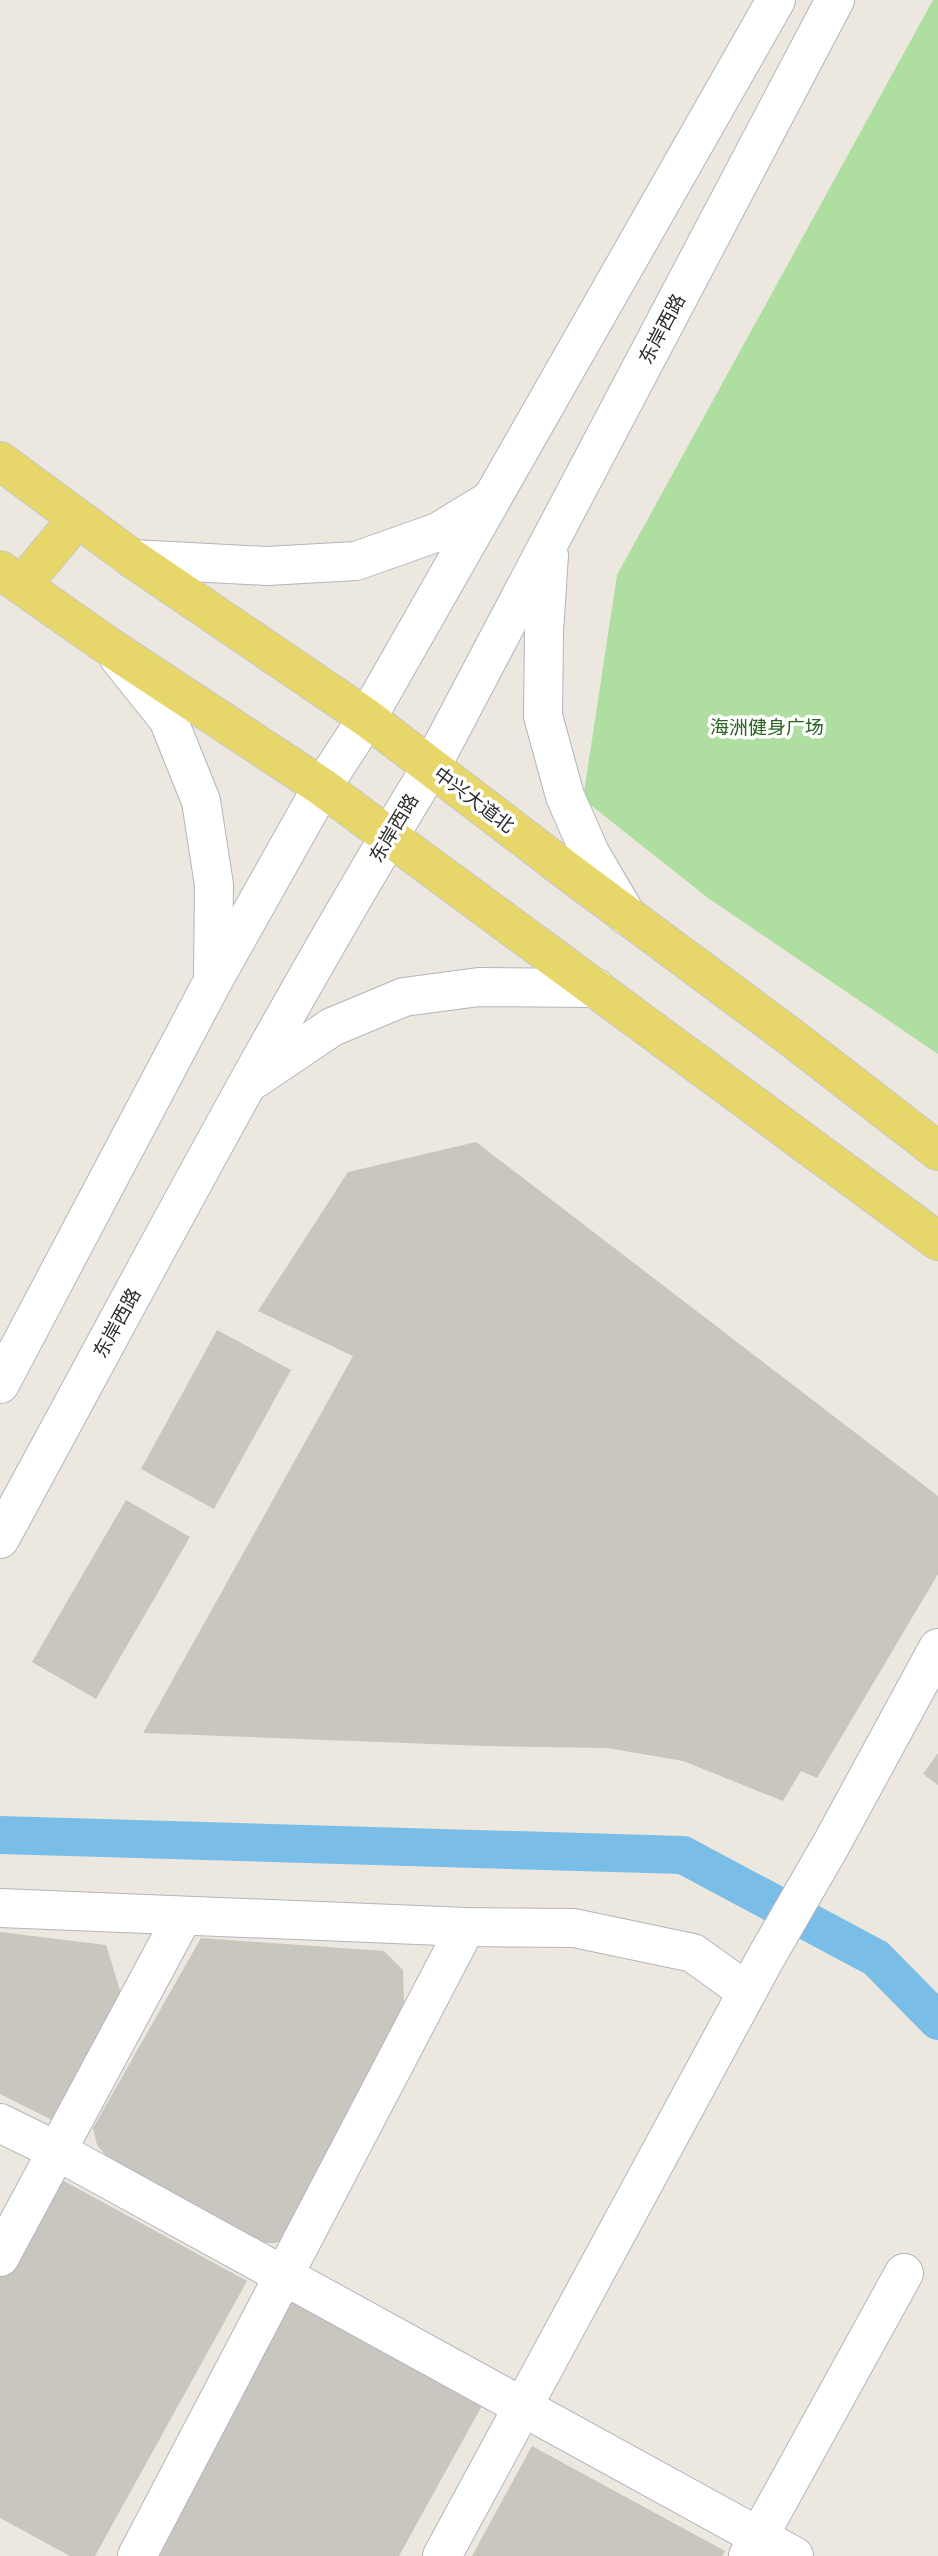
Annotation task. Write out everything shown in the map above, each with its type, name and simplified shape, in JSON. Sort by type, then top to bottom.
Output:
[{"type":"main road","name":"中兴大道北","points":[[0,461],[77,519],[366,718],[938,1151]]},
{"type":"main road","points":[[77,519],[11,577],[111,648],[322,787],[938,1241]]},
{"type":"street","points":[[0,1384],[213,981],[776,0]]},
{"type":"street","name":"东岸西路","points":[[0,1539],[247,1084],[389,835],[431,767],[835,0]]},
{"type":"street","points":[[134,559],[267,566],[356,561],[438,533],[492,499]]},
{"type":"street","points":[[550,541],[544,632],[543,716],[565,796],[590,853],[627,916]]},
{"type":"street","points":[[111,648],[168,719],[201,801],[215,885],[213,981]]},
{"type":"street","points":[[247,1084],[332,1027],[404,997],[479,987],[596,988]]},
{"type":"street","points":[[442,2556],[765,1959],[832,1843],[938,1648]]},
{"type":"street","points":[[0,1908],[466,1927],[574,1928],[693,1953],[747,1992]]},
{"type":"street","points":[[0,2257],[183,1916]]},
{"type":"street","points":[[137,2556],[466,1927]]},
{"type":"street","points":[[0,2123],[57,2151],[523,2406],[753,2546],[794,2556]]},
{"type":"street","points":[[753,2546],[904,2273]]},
{"type":"green space","name":"海洲健身广场","points":[[933,0],[938,0],[938,1054],[708,898],[583,799],[617,575]]},
{"type":"building","points":[[476,1142],[938,1496],[938,1574],[817,1778],[801,1771],[783,1801],[683,1761],[607,1748],[143,1733],[353,1356],[258,1311],[348,1172]]},
{"type":"building","points":[[217,1330],[291,1370],[214,1509],[141,1469]]},
{"type":"building","points":[[126,1500],[190,1537],[96,1699],[32,1662]]},
{"type":"building","points":[[938,1753],[938,1785],[923,1774]]},
{"type":"building","points":[[0,1932],[106,1945],[122,1997],[54,2121],[0,2094]]},
{"type":"building","points":[[201,1938],[384,1951],[403,1970],[404,2005],[287,2238],[275,2243],[263,2243],[107,2157],[97,2145],[93,2128]]},
{"type":"building","points":[[55,2176],[247,2281],[95,2556],[70,2556],[0,2518],[0,2276]]},
{"type":"building","points":[[292,2298],[484,2402],[399,2556],[149,2556]]},
{"type":"building","points":[[532,2446],[725,2551],[722,2556],[472,2556]]},
{"type":"waterway","points":[[0,1835],[683,1855],[876,1958],[938,2021]]}]
